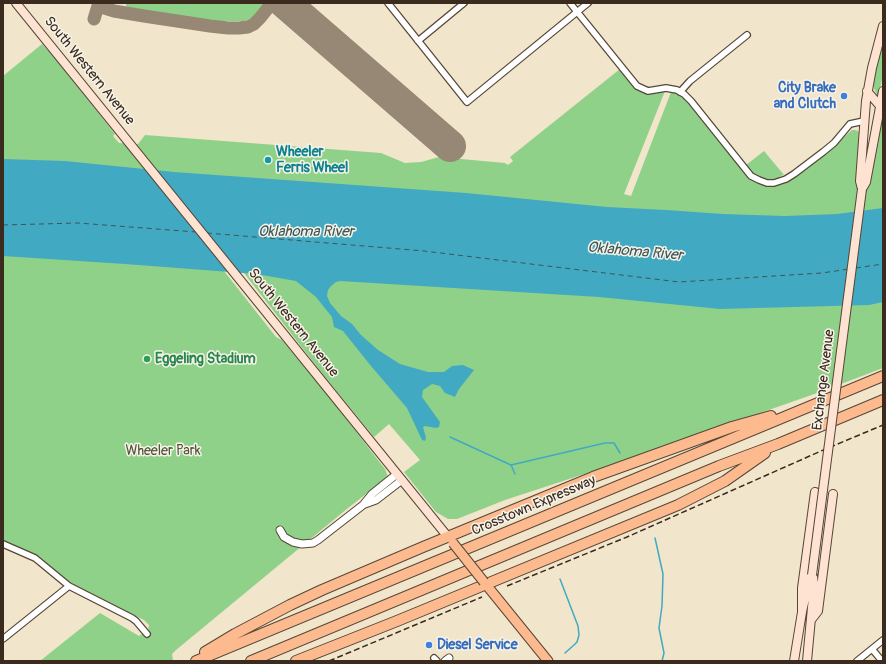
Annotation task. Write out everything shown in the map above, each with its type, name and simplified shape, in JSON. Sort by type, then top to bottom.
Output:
[{"type":"highway","name":"Crosstown Expressway","points":[[196,661],[883,376]]},
{"type":"highway","points":[[190,661],[235,634],[290,605],[329,587],[450,540],[586,480],[732,427],[826,399]]},
{"type":"highway","points":[[251,661],[719,466],[778,444],[883,400]]},
{"type":"highway","points":[[296,661],[397,621],[485,583],[685,501],[725,481],[778,444]]},
{"type":"main road","name":"South Western Avenue","points":[[16,3],[548,661]]},
{"type":"main road","name":"Exchange Avenue","points":[[794,661],[802,612],[808,584],[812,575],[862,189],[860,181],[864,120],[872,68],[883,26]]},
{"type":"main road","points":[[868,91],[880,106],[864,120],[875,135]]},
{"type":"main road","name":"Exchange Avenue","points":[[862,189],[866,182],[883,91]]},
{"type":"main road","points":[[802,612],[802,588],[815,492]]},
{"type":"main road","points":[[811,620],[818,611],[833,494]]},
{"type":"main road","name":"Exchange Avenue","points":[[807,661],[814,586],[812,575]]},
{"type":"street","points":[[388,3],[467,102],[588,3]]},
{"type":"street","points":[[418,41],[464,3]]},
{"type":"street","points":[[570,3],[637,86],[648,90],[666,88],[684,94],[751,176],[764,182],[772,183],[786,179],[834,143],[850,124],[864,120]]},
{"type":"street","points":[[680,92],[690,81],[747,35]]},
{"type":"street","points":[[280,530],[284,537],[293,542],[302,544],[318,540],[363,505],[376,500],[399,477]]},
{"type":"street","points":[[815,492],[833,494]]},
{"type":"street","points":[[3,544],[35,558],[69,586],[132,618],[147,634]]},
{"type":"street","points":[[3,639],[69,586]]},
{"type":"street","points":[[857,661],[883,640]]},
{"type":"street","points":[[872,649],[882,661]]},
{"type":"green space","points":[[126,3],[266,3],[252,18],[245,21],[206,21],[131,10],[126,6]]},
{"type":"green space","points":[[883,35],[883,73],[879,95],[877,95],[872,84]]},
{"type":"green space","name":"Wheeler Park","points":[[42,44],[115,134],[113,136],[119,143],[138,144],[145,135],[381,153],[405,163],[421,162],[439,157],[505,163],[508,165],[513,161],[510,157],[620,69],[635,88],[643,92],[649,93],[665,91],[624,194],[631,196],[671,92],[681,95],[741,169],[764,151],[784,175],[780,176],[778,184],[797,175],[826,153],[852,130],[855,130],[860,133],[856,185],[869,187],[883,113],[883,368],[820,392],[618,463],[505,500],[457,519],[448,519],[436,512],[404,472],[420,460],[389,424],[374,437],[244,273],[224,271],[276,337],[282,340],[339,409],[385,469],[388,477],[348,508],[176,650],[172,654],[173,660],[40,661],[100,613],[139,636],[148,630],[149,625],[144,620],[73,585],[38,556],[3,541],[3,76]]},
{"type":"water","name":"Oklahoma River","points":[[3,159],[65,161],[174,172],[466,193],[607,207],[723,214],[785,216],[837,214],[883,208],[883,302],[869,305],[720,309],[599,297],[340,281],[336,282],[328,290],[327,296],[330,303],[341,316],[352,324],[361,335],[378,350],[400,364],[428,372],[444,372],[452,366],[463,365],[474,370],[459,389],[455,397],[445,393],[440,386],[432,384],[423,390],[422,397],[440,422],[439,427],[436,428],[423,427],[426,438],[425,441],[422,440],[407,408],[343,331],[334,327],[332,317],[316,297],[296,281],[256,274],[3,256]]},
{"type":"waterway","points":[[450,437],[511,465],[515,474]]},
{"type":"waterway","points":[[511,465],[605,443],[614,443],[620,453]]},
{"type":"waterway","points":[[655,538],[663,574],[662,606],[659,628],[664,653],[662,661]]},
{"type":"waterway","points":[[560,579],[578,626],[579,635],[577,642],[565,653]]},
{"type":"ferry route","points":[[3,225],[78,223],[196,232]]},
{"type":"ferry route","points":[[207,233],[424,251],[679,282],[822,273],[849,269]]},
{"type":"ferry route","points":[[856,268],[883,264]]},
{"type":"taxiway","points":[[94,19],[98,6],[114,11],[144,16],[210,26],[239,28],[248,27],[254,24],[272,3]]},
{"type":"runway","points":[[285,3],[450,146]]},
{"type":"railway","points":[[507,586],[627,537],[883,425]]},
{"type":"railway","points":[[329,661],[482,597]]},
{"type":"place","name":"City Brake and Clutch","points":[[844,96]]},
{"type":"place","name":"Wheeler Ferris Wheel","points":[[268,160]]},
{"type":"place","name":"Eggeling Stadium","points":[[147,359]]},
{"type":"place","name":"Diesel Service","points":[[429,645]]}]
